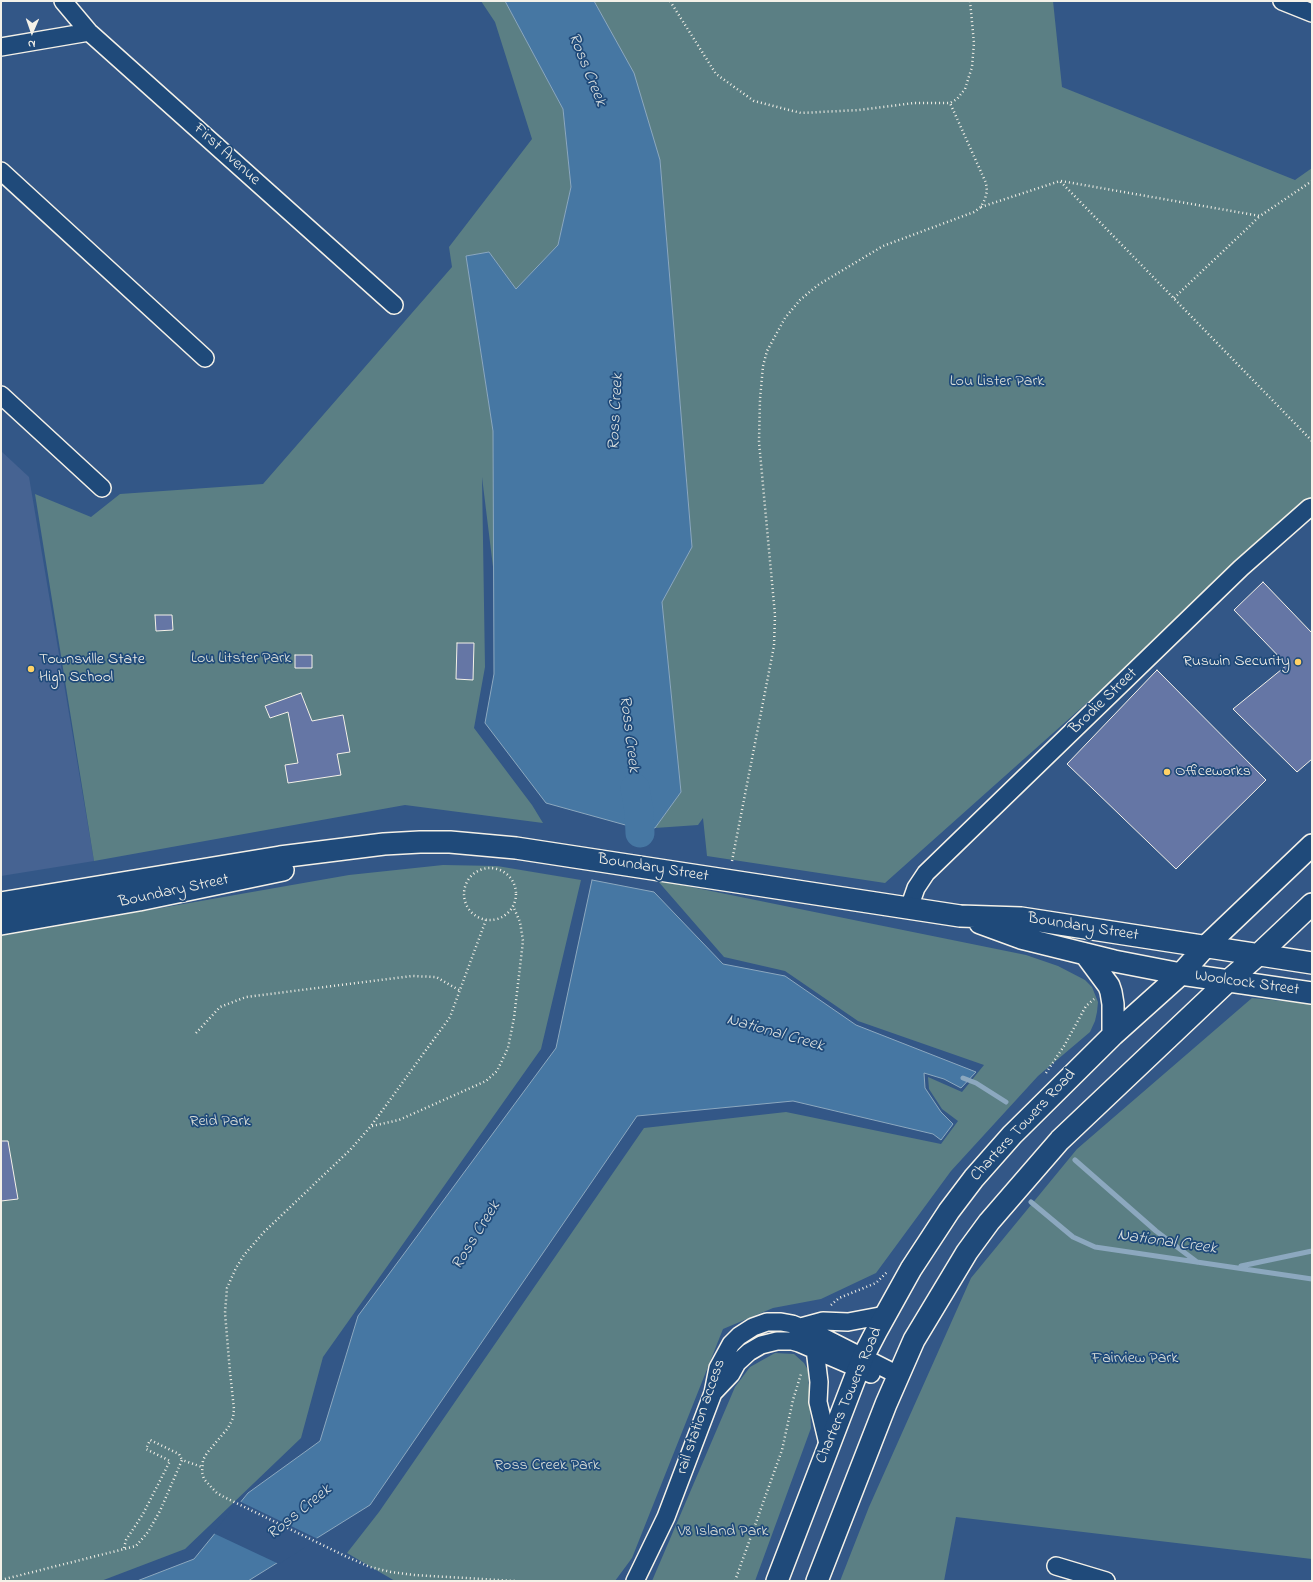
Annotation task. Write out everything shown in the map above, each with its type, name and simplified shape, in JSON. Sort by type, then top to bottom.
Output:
[{"type":"main road","name":"Boundary Street","points":[[1,903],[280,856],[344,850],[384,844],[450,842],[509,847],[960,916],[1021,918],[1205,947]]},
{"type":"main road","name":"Charters Towers Road","points":[[777,1581],[861,1363],[885,1315],[911,1269],[950,1211],[974,1178],[1012,1135],[1113,1036],[1181,974],[1205,947],[1312,845]]},
{"type":"main road","name":"Boundary Street","points":[[1,924],[139,900],[275,871],[344,850]]},
{"type":"main road","points":[[817,1581],[896,1380],[914,1340],[967,1252],[1007,1200],[1060,1140],[1228,981],[1312,904]]},
{"type":"main road","name":"Boundary Street","points":[[960,916],[1021,938],[1086,954],[1181,974]]},
{"type":"main road","name":"Woolcock Street","points":[[1205,947],[1312,963]]},
{"type":"main road","points":[[1086,954],[1111,992],[1113,1004],[1113,1036]]},
{"type":"main road","name":"Woolcock Street","points":[[1181,974],[1312,993]]},
{"type":"street","name":"First Avenue","points":[[63,1],[88,32],[394,305]]},
{"type":"street","points":[[1282,1],[1312,13]]},
{"type":"street","points":[[1,47],[88,32]]},
{"type":"street","points":[[1,171],[205,358]]},
{"type":"street","points":[[1,395],[102,488]]},
{"type":"street","name":"Brodie Street","points":[[909,908],[916,888],[926,873],[1241,568],[1312,507]]},
{"type":"street","points":[[801,1327],[823,1321],[848,1322],[885,1315]]},
{"type":"street","name":"rail station access","points":[[635,1581],[666,1517],[713,1393],[718,1368],[731,1344],[753,1327],[767,1322],[781,1322],[801,1327],[861,1363]]},
{"type":"street","points":[[713,1393],[731,1374],[737,1363],[750,1352],[761,1345],[777,1341],[792,1341],[861,1363],[896,1380]]},
{"type":"street","points":[[815,1349],[819,1382],[818,1402],[828,1448]]},
{"type":"street","points":[[1056,1566],[1106,1581]]},
{"type":"path","points":[[670,1],[716,74],[754,101],[801,113],[859,110],[914,103],[950,103],[957,99],[965,89],[972,67],[974,43],[970,1]]},
{"type":"path","points":[[950,103],[986,183],[987,191],[981,207]]},
{"type":"path","points":[[1060,181],[1312,441]]},
{"type":"path","points":[[732,861],[774,646],[775,615],[759,442],[760,399],[763,366],[767,350],[785,318],[800,300],[818,285],[883,246],[974,212],[981,207],[1060,181],[1260,216]]},
{"type":"path","points":[[1174,298],[1260,216],[1312,181]]},
{"type":"path","points":[[492,868],[500,870],[513,882],[516,890],[516,898],[513,906],[508,913],[494,920],[486,920],[478,917],[466,904],[466,887],[469,879],[475,873],[483,870],[492,868]]},
{"type":"path","points":[[371,1126],[399,1120],[486,1082],[497,1071],[508,1048],[514,1018],[523,941],[520,922],[513,906]]},
{"type":"path","points":[[486,920],[450,1017],[371,1126],[350,1150],[264,1232],[244,1255],[236,1268],[227,1288],[225,1313],[234,1409],[233,1418],[228,1428],[207,1453],[202,1467],[202,1472],[204,1479],[217,1493],[224,1497],[370,1567],[391,1572],[516,1581]]},
{"type":"path","points":[[196,1033],[220,1008],[246,997],[412,976],[436,977],[460,990]]},
{"type":"path","points":[[124,1548],[126,1540],[143,1514],[170,1461],[146,1448],[150,1440],[179,1454],[182,1460],[202,1467]]},
{"type":"path","points":[[1,1580],[136,1546],[148,1532],[160,1511],[182,1460]]},
{"type":"shaded area","name":"Townsville State High School","points":[[1,451],[29,477],[94,861],[1,876]]},
{"type":"green space","name":"Lou Litster Park","points":[[481,1],[505,1],[563,109],[571,187],[558,245],[516,289],[489,252],[466,256],[493,431],[494,575],[482,477],[485,667],[474,728],[532,805],[543,823],[405,805],[94,861],[35,494],[91,517],[120,494],[263,484],[452,267],[449,247],[532,139],[495,22]]},
{"type":"green space","name":"Lou Lister Park","points":[[594,1],[1053,1],[1062,87],[1295,180],[1312,168],[1312,502],[885,883],[707,856],[703,818],[698,825],[655,828],[681,792],[662,602],[692,547],[660,160]]},
{"type":"green space","name":"Reid Park","points":[[443,865],[497,866],[581,880],[541,1049],[323,1357],[301,1438],[185,1549],[101,1581],[1,1581],[1,936],[349,875]]},
{"type":"green space","name":"Ross Creek Park","points":[[657,880],[1026,955],[1058,966],[1085,980],[1092,987],[1098,1002],[1095,1021],[1090,1032],[1038,1076],[951,1171],[876,1273],[821,1299],[773,1308],[723,1329],[632,1558],[615,1581],[395,1581],[347,1553],[379,1512],[644,1128],[786,1112],[941,1144],[958,1121],[942,1109],[929,1089],[928,1077],[962,1092],[984,1065],[858,1021],[785,971],[724,957]]},
{"type":"green space","name":"Fairview Park","points":[[1252,998],[1312,1004],[1312,1559],[956,1517],[944,1581],[840,1581],[869,1507],[971,1278],[1077,1149]]},
{"type":"green space","name":"V8 Island Park","points":[[775,1353],[794,1354],[804,1363],[808,1370],[811,1428],[755,1581],[652,1581],[735,1387],[750,1367]]},
{"type":"water","points":[[505,1],[594,1],[634,73],[660,160],[692,547],[662,602],[681,792],[655,828],[629,826],[546,803],[485,723],[494,674],[493,431],[466,256],[489,252],[516,289],[558,245],[571,187],[563,109]]},
{"type":"water","points":[[592,880],[654,892],[723,964],[785,976],[856,1025],[976,1072],[961,1088],[944,1079],[924,1073],[925,1088],[941,1112],[953,1124],[941,1140],[933,1134],[793,1101],[637,1116],[370,1505],[248,1581],[137,1581],[194,1559],[248,1493],[320,1441],[358,1316],[556,1048]]},
{"type":"pier","points":[[239,1501],[318,1539],[279,1564],[213,1533]]},
{"type":"building","points":[[1263,582],[1312,633],[1312,759],[1297,772],[1233,709],[1287,665],[1234,610]]},
{"type":"building","points":[[155,615],[172,615],[173,630],[156,631]]},
{"type":"building","points":[[457,643],[474,643],[473,680],[456,679]]},
{"type":"building","points":[[295,655],[312,655],[312,668],[295,668]]},
{"type":"building","name":"Officeworks","points":[[1157,670],[1266,780],[1176,869],[1067,764]]},
{"type":"building","points":[[301,693],[312,721],[343,715],[350,752],[337,754],[341,775],[288,783],[285,765],[298,763],[288,712],[270,718],[265,706]]},
{"type":"building","points":[[1,1141],[8,1141],[18,1199],[1,1201]]},
{"type":"waterway","name":"Ross Creek","points":[[635,788],[639,811],[640,833]]},
{"type":"waterway","points":[[963,1078],[976,1083],[1006,1102]]},
{"type":"waterway","points":[[1075,1160],[1156,1231],[1197,1262]]},
{"type":"waterway","name":"National Creek","points":[[1031,1202],[1073,1237],[1095,1247],[1312,1279]]},
{"type":"waterway","points":[[1241,1266],[1312,1251]]},
{"type":"place","name":"Ruswin Security","points":[[1298,662]]},
{"type":"place","name":"Townsville State High School","points":[[31,669]]},
{"type":"place","name":"Officeworks","points":[[1167,772]]}]
